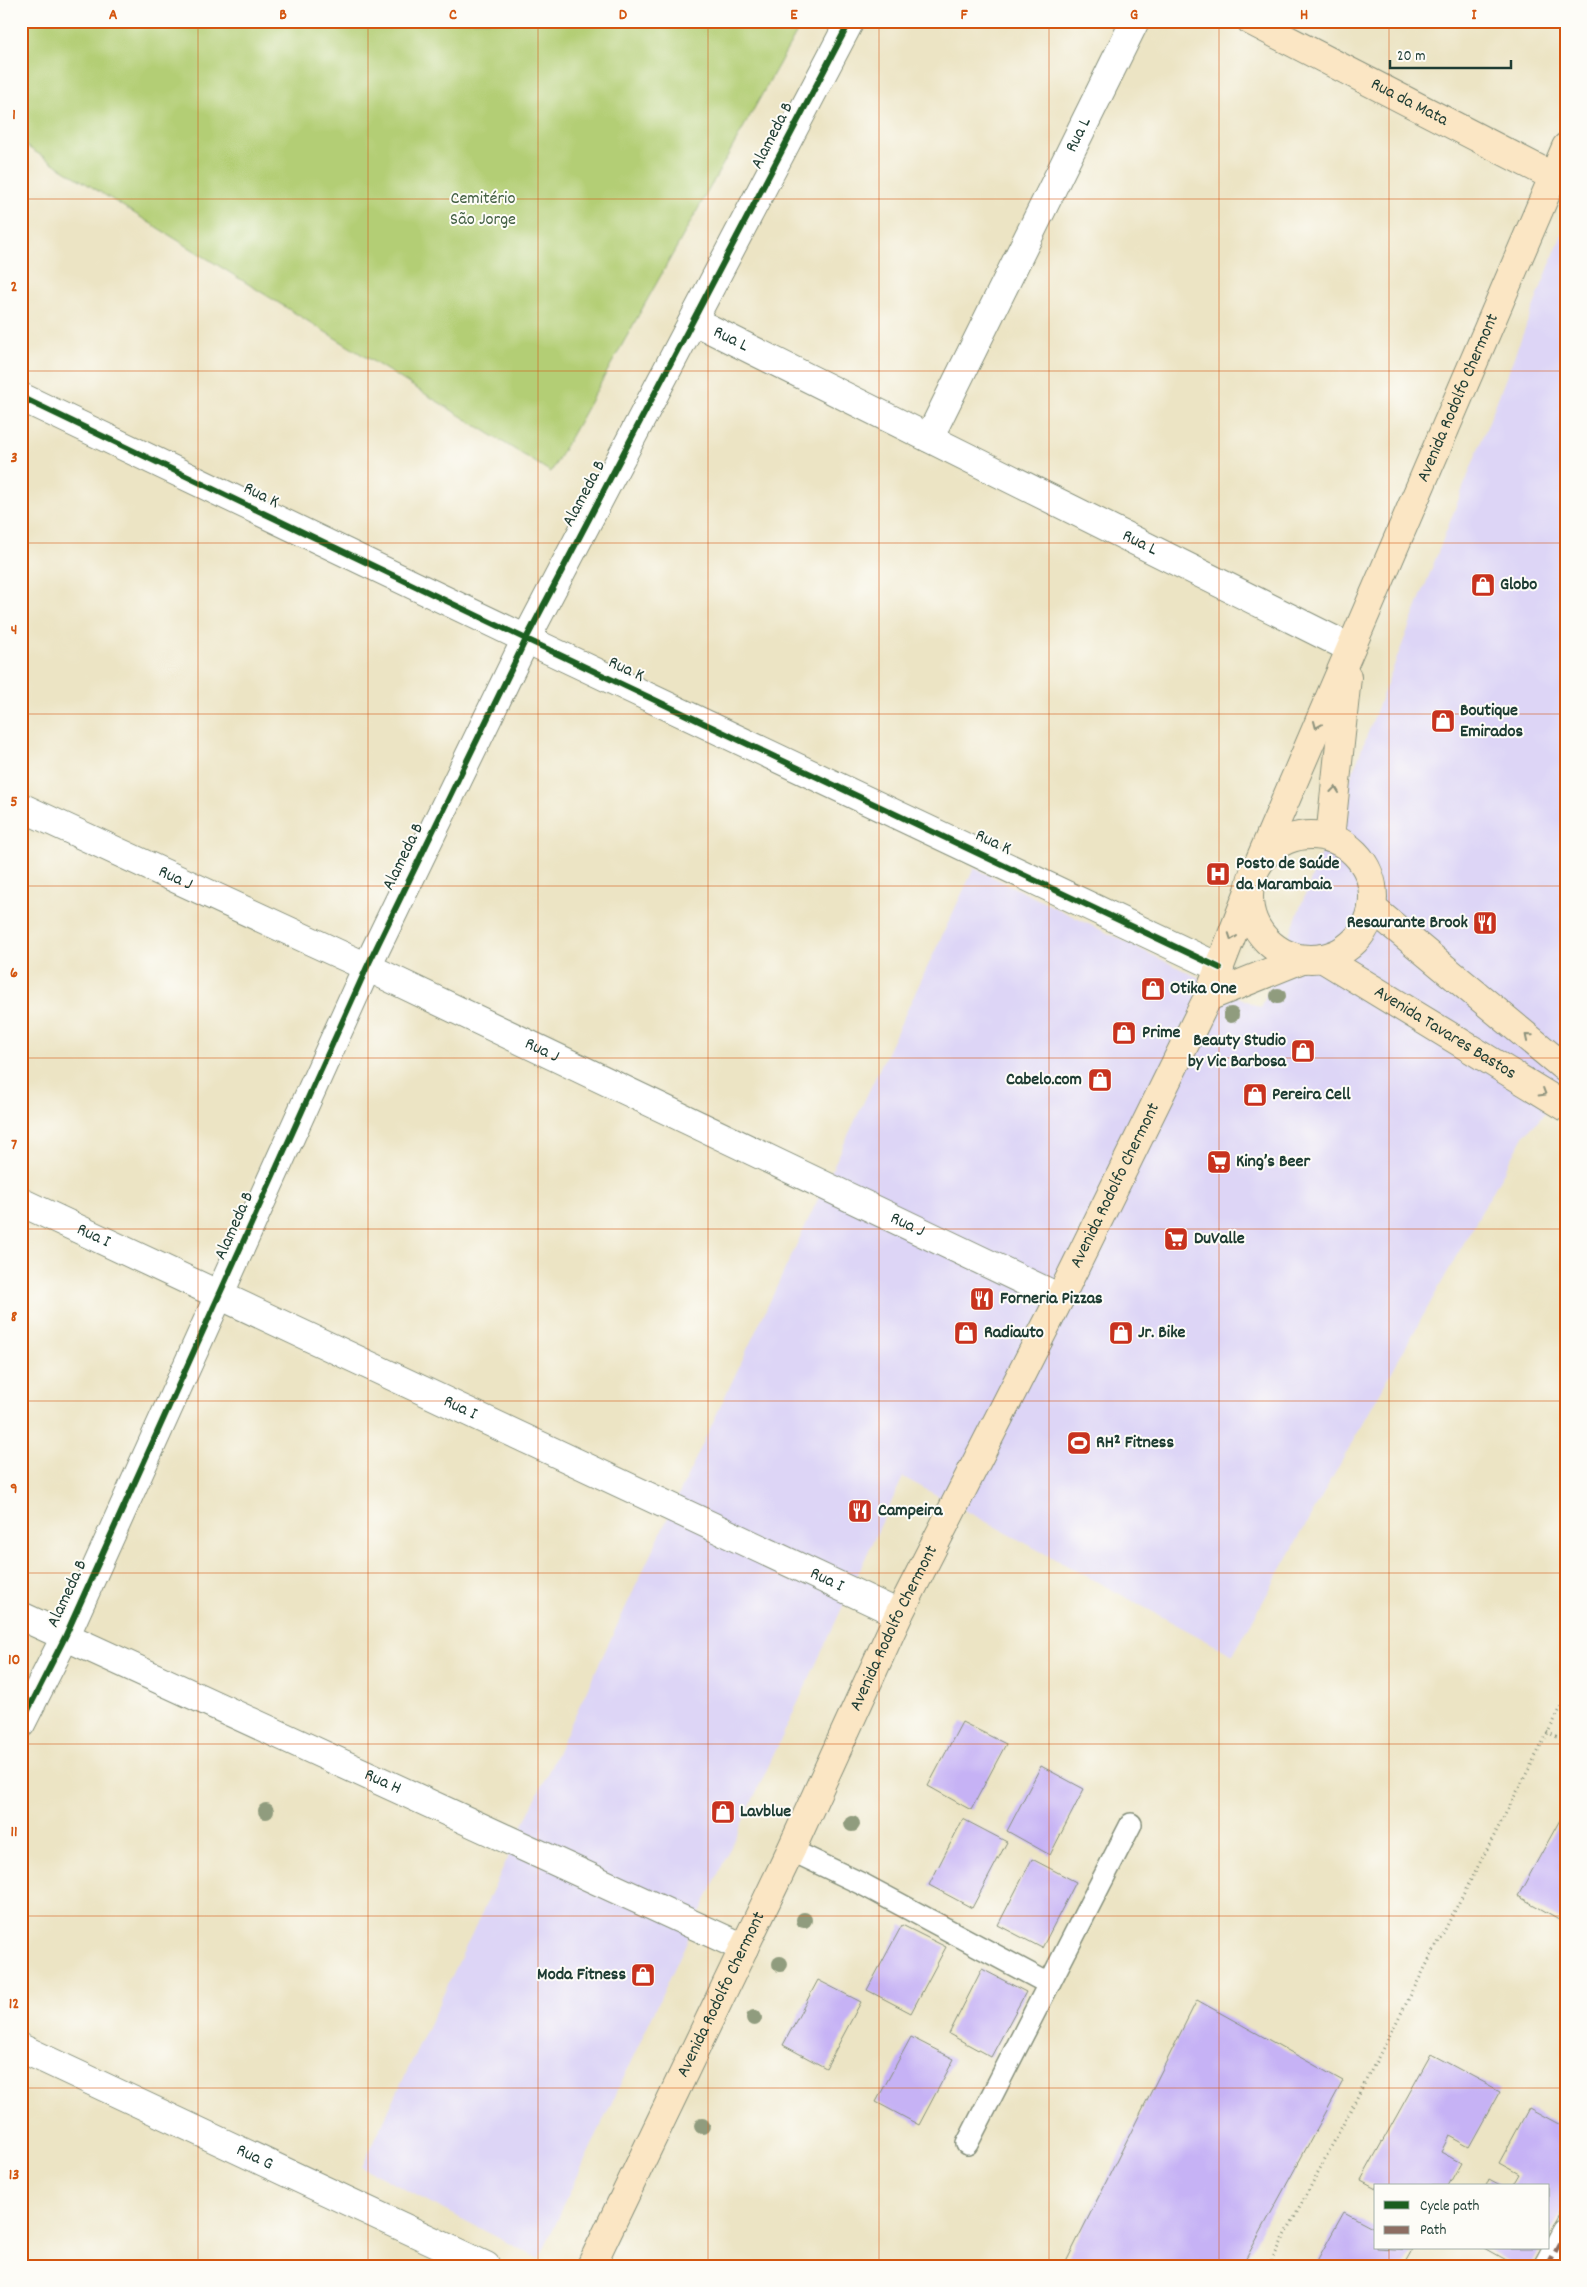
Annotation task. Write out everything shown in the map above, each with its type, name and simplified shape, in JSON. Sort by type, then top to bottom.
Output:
[{"type":"main road","name":"Rua da Mata","points":[[1251,21],[1560,180]]},
{"type":"main road","name":"Avenida Rodolfo Chermont","points":[[1259,862],[1350,648],[1560,180],[1566,148]]},
{"type":"main road","name":"Avenida Rodolfo Chermont","points":[[1330,838],[1350,648]]},
{"type":"main road","points":[[1208,997],[1312,959],[1346,949],[1363,931],[1372,908],[1372,886],[1364,866],[1350,849],[1330,838],[1310,835],[1291,838],[1273,848],[1259,862],[1249,891],[1250,915],[1261,936],[1280,951],[1312,959]]},
{"type":"main road","name":"Avenida Rodolfo Chermont","points":[[591,2266],[791,1850],[899,1614],[1060,1298],[1208,997],[1249,891]]},
{"type":"main road","points":[[1372,908],[1566,1068]]},
{"type":"main road","name":"Avenida Tavares Bastos","points":[[1312,959],[1566,1107]]},
{"type":"street","name":"Alameda B","points":[[21,1724],[65,1637],[367,967],[526,639],[850,21]]},
{"type":"street","name":"Rua L","points":[[929,438],[1135,21]]},
{"type":"street","name":"Rua L","points":[[694,321],[1350,648]]},
{"type":"street","name":"Rua K","points":[[21,397],[1220,968]]},
{"type":"street","name":"Rua J","points":[[21,807],[367,967],[1060,1298]]},
{"type":"street","name":"Rua I","points":[[21,1202],[899,1614]]},
{"type":"street","name":"Rua H","points":[[21,1616],[744,1948]]},
{"type":"street","name":"Rua G","points":[[21,2048],[486,2266]]},
{"type":"street","points":[[1548,2266],[1566,2232]]},
{"type":"lane","points":[[967,2144],[1131,1824]]},
{"type":"lane","points":[[791,1850],[864,1885],[1048,1984]]},
{"type":"path","points":[[1270,2266],[1566,1698]]},
{"type":"path","points":[[1547,1732],[1566,1742]]},
{"type":"shaded area","points":[[1566,223],[1566,1093],[1525,1134],[1233,1655],[903,1477],[539,2259],[362,2167],[974,868],[1261,1008]]},
{"type":"green space","name":"Cemitério São Jorge","points":[[21,21],[803,21],[551,472],[21,143]]},
{"type":"building","points":[[962,1722],[1006,1744],[971,1810],[928,1786]]},
{"type":"building","points":[[1041,1766],[1084,1789],[1050,1855],[1007,1831]]},
{"type":"building","points":[[1566,1809],[1566,1923],[1518,1896]]},
{"type":"building","points":[[963,1819],[1007,1842],[972,1908],[929,1885]]},
{"type":"building","points":[[1032,1859],[1076,1882],[1042,1948],[998,1925]]},
{"type":"building","points":[[902,1925],[946,1947],[911,2013],[867,1990]]},
{"type":"building","points":[[982,1969],[1026,1992],[991,2057],[949,2034]]},
{"type":"building","points":[[818,1980],[861,2002],[826,2068],[783,2045]]},
{"type":"building","points":[[1197,2000],[1343,2081],[1242,2266],[1064,2266]]},
{"type":"building","points":[[911,2037],[954,2059],[919,2125],[876,2102]]},
{"type":"building","points":[[1431,2054],[1500,2091],[1469,2147],[1449,2136],[1441,2152],[1461,2163],[1449,2184],[1374,2184],[1374,2187],[1361,2180]]},
{"type":"building","points":[[1529,2108],[1566,2128],[1566,2203],[1550,2231],[1550,2184],[1513,2184],[1519,2174],[1499,2163]]},
{"type":"building","points":[[1489,2179],[1498,2184],[1487,2184]]},
{"type":"building","points":[[1344,2212],[1374,2228],[1374,2250],[1413,2250],[1404,2266],[1314,2266]]},
{"type":"building","points":[[1489,2250],[1540,2250],[1531,2266],[1517,2266]]},
{"type":"marked path","points":[[1548,2266],[1566,2232]]},
{"type":"cycle path","points":[[21,1724],[65,1637],[367,967],[526,639],[850,21]]},
{"type":"cycle path","points":[[21,397],[1220,968]]},
{"type":"place","name":"Globo","points":[[1483,585]]},
{"type":"place","name":"Boutique Emirados","points":[[1443,721]]},
{"type":"place","name":"Posto de Saúde da Marambaia","points":[[1218,874]]},
{"type":"place","name":"Resaurante Brook","points":[[1485,923]]},
{"type":"place","name":"Otika One","points":[[1153,989]]},
{"type":"place","name":"Prime","points":[[1124,1033]]},
{"type":"place","name":"Beauty Studio by Vic Barbosa","points":[[1303,1051]]},
{"type":"place","name":"Cabelo.com","points":[[1100,1080]]},
{"type":"place","name":"Pereira Cell","points":[[1255,1095]]},
{"type":"place","name":"King’s Beer","points":[[1219,1162]]},
{"type":"place","name":"DuValle","points":[[1176,1239]]},
{"type":"place","name":"Forneria Pizzas","points":[[982,1299]]},
{"type":"place","name":"Radiauto","points":[[966,1333]]},
{"type":"place","name":"Jr. Bike","points":[[1121,1333]]},
{"type":"place","name":"RH² Fitness","points":[[1079,1443]]},
{"type":"place","name":"Campeira","points":[[860,1511]]},
{"type":"place","name":"Lavblue","points":[[723,1812]]},
{"type":"place","name":"Moda Fitness","points":[[643,1975]]}]
